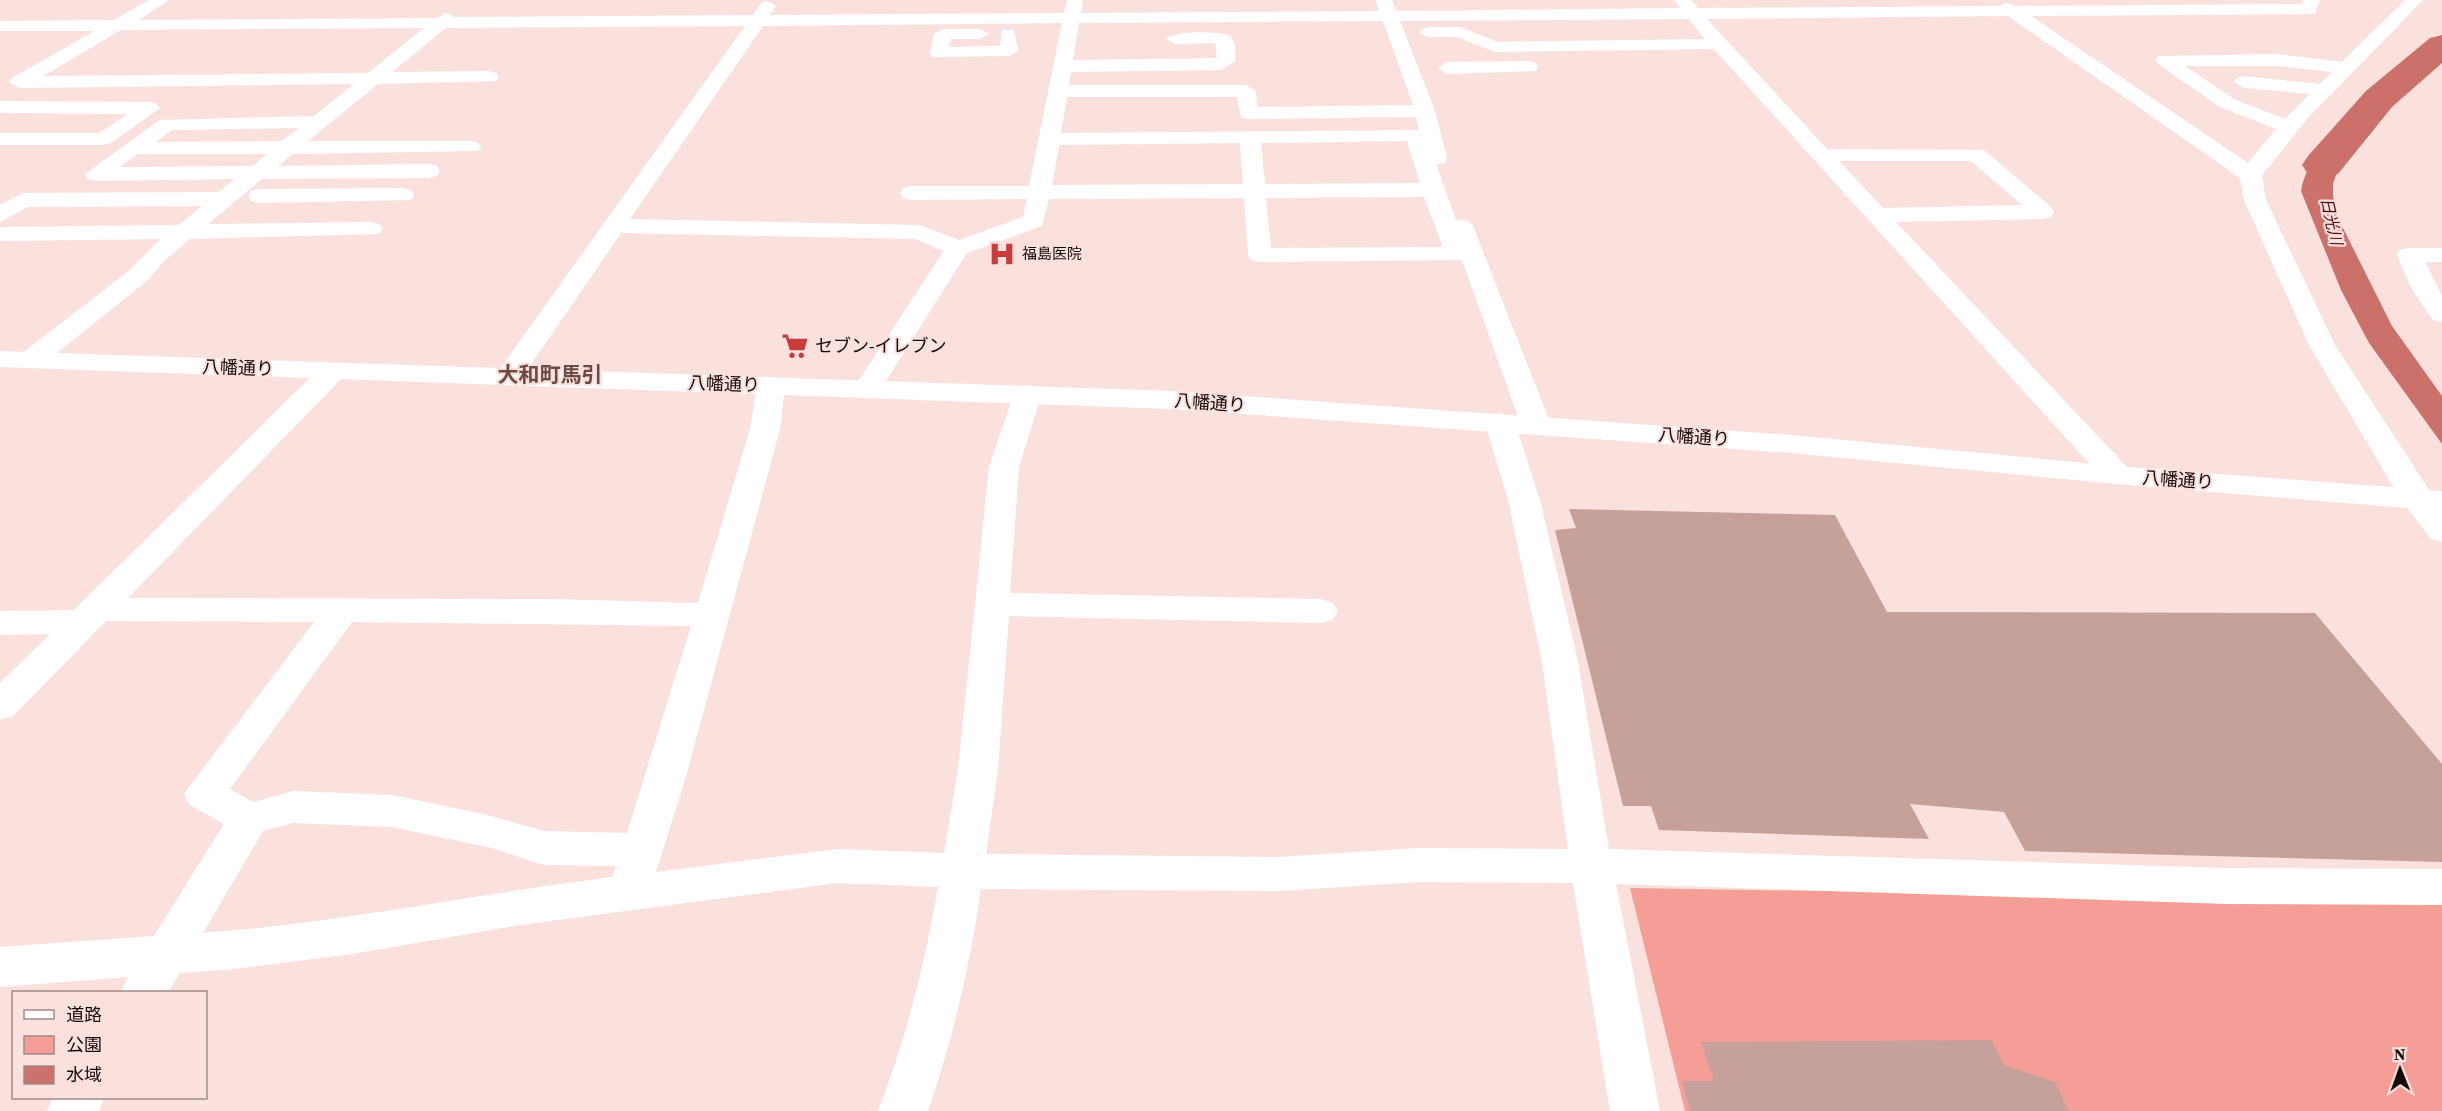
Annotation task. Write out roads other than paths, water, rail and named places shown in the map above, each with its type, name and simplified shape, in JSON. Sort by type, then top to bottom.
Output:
[{"type":"street","points":[[88,52],[116,26],[161,0]]},
{"type":"street","points":[[429,171],[96,174],[167,124],[313,112],[343,101],[469,0]]},
{"type":"street","points":[[509,376],[772,0]]},
{"type":"street","points":[[2155,0],[2170,9]]},
{"type":"street","points":[[2237,0],[2254,9]]},
{"type":"street","points":[[0,26],[758,20],[1075,24],[1687,6],[2002,5],[2170,9],[2309,9],[2312,0]]},
{"type":"street","points":[[2251,175],[2288,127],[2346,68],[2420,2]]},
{"type":"street","points":[[2002,5],[2251,175],[2255,200],[2322,345],[2429,500],[2442,532]]},
{"type":"street","points":[[1687,6],[1719,44],[2117,475]]},
{"type":"street","points":[[953,13],[1075,24]]},
{"type":"street","points":[[1390,15],[1460,32],[1495,47],[1719,44]]},
{"type":"street","points":[[1390,15],[1425,111],[1439,166],[1518,424],[1525,504],[1560,662],[1591,866],[1635,1111]]},
{"type":"street","points":[[1008,34],[1075,24]]},
{"type":"street","points":[[867,389],[958,248],[1034,222],[1064,66],[1075,24]]},
{"type":"street","points":[[1064,66],[1221,64],[1226,61],[1225,41],[1218,38],[1160,39]]},
{"type":"street","points":[[0,93],[55,61],[88,52],[192,43]]},
{"type":"street","points":[[1602,46],[1609,57],[1610,67]]},
{"type":"street","points":[[2288,127],[2227,103],[2164,60],[2278,60],[2346,68]]},
{"type":"street","points":[[1447,68],[1552,67]]},
{"type":"street","points":[[19,82],[489,77]]},
{"type":"street","points":[[210,99],[237,80]]},
{"type":"street","points":[[2197,82],[2261,81],[2325,90]]},
{"type":"street","points":[[1059,91],[1246,92],[1248,113],[1425,111]]},
{"type":"street","points":[[0,107],[150,108],[104,139],[0,140]]},
{"type":"street","points":[[31,360],[139,275],[154,257],[284,148],[313,112]]},
{"type":"street","points":[[1051,139],[1416,135],[1433,190],[1458,254],[1260,255],[1250,137]]},
{"type":"street","points":[[133,148],[471,147]]},
{"type":"street","points":[[1821,155],[1976,155],[2043,212],[1877,215]]},
{"type":"street","points":[[911,193],[1433,190]]},
{"type":"street","points":[[0,214],[23,200],[403,195]]},
{"type":"street","points":[[613,226],[919,232],[958,248]]},
{"type":"street","points":[[0,234],[371,229]]},
{"type":"street","points":[[2442,255],[2409,255],[2442,314]]},
{"type":"street","name":"八幡通り","points":[[0,359],[1028,393],[1791,444],[2117,475],[2429,500]]},
{"type":"street","points":[[0,706],[333,371]]},
{"type":"street","points":[[628,894],[665,780],[765,429],[771,386]]},
{"type":"street","points":[[903,1111],[925,1052],[953,931],[978,771],[1004,467],[1028,393]]},
{"type":"street","points":[[991,604],[1321,611]]},
{"type":"street","points":[[249,819],[204,794],[342,610]]},
{"type":"street","points":[[0,623],[87,616],[342,610],[711,615]]},
{"type":"street","points":[[145,991],[249,819],[294,807],[392,811],[488,831],[543,848],[642,850]]},
{"type":"street","points":[[0,967],[235,950],[352,935],[520,907],[838,866],[962,871],[1278,874],[1420,865],[1591,866],[2227,886],[2442,887]]},
{"type":"water","points":[[2365,96],[2390,102],[2337,172],[2333,184],[2333,196],[2338,218],[2392,326],[2442,396],[2442,444],[2369,343],[2341,290],[2301,191],[2304,178],[2318,153],[2336,128]]},
{"type":"waterway","name":"日光川","points":[[2323,165],[2379,99],[2442,45]]},
{"type":"place","name":"福島医院","points":[[1002,254]]},
{"type":"place","name":"セブン-イレブン","points":[[795,346]]},
{"type":"district","name":"大和町馬引","points":[[550,375]]}]
